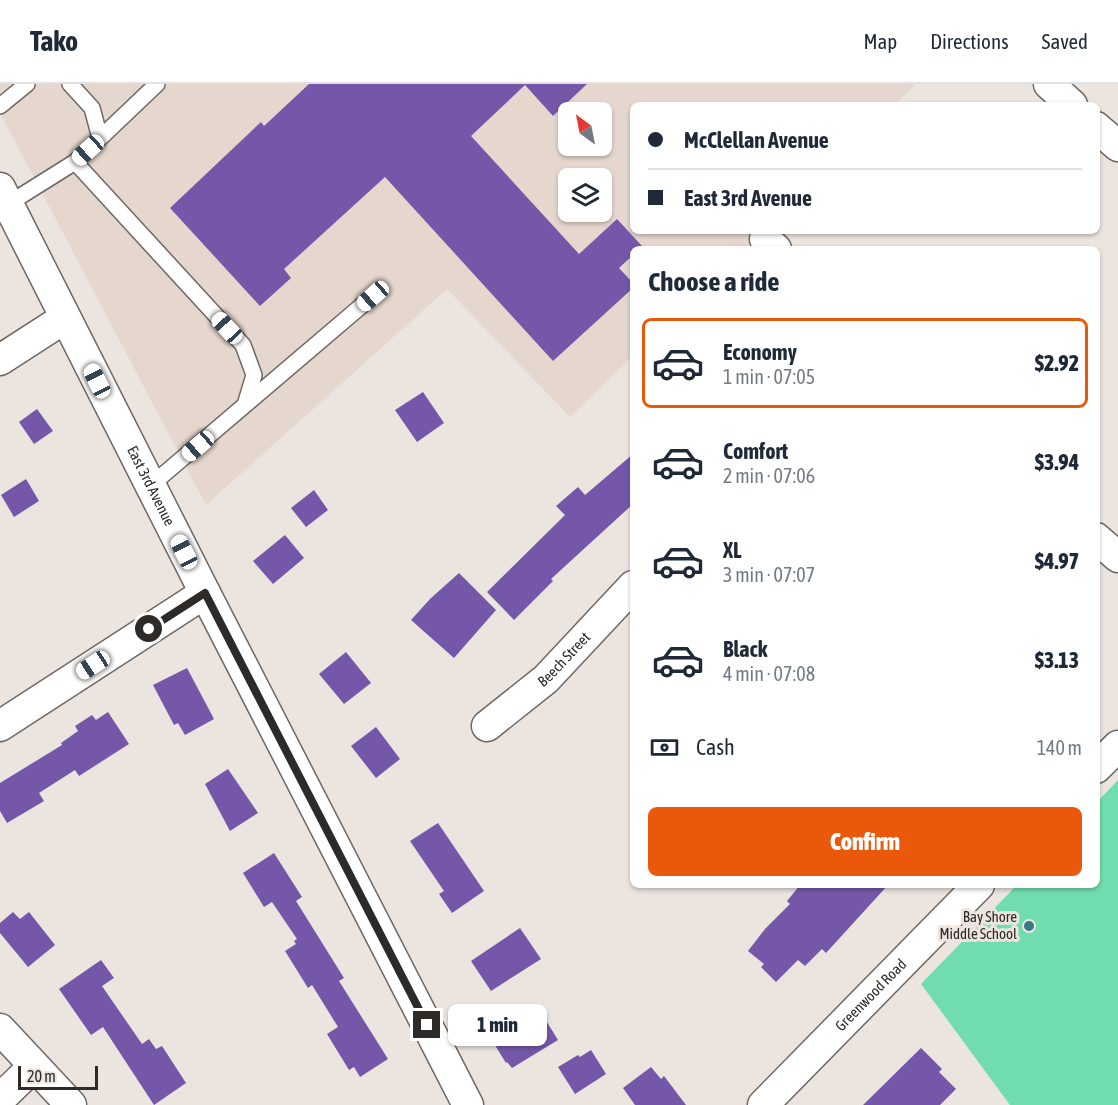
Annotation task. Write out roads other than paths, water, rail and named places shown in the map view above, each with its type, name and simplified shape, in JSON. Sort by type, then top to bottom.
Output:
[{"type":"street","points":[[1049,84],[1069,102]]},
{"type":"street","points":[[1100,130],[1118,146]]},
{"type":"street","name":"East 3rd Avenue","points":[[4,196],[150,486],[468,1105]]},
{"type":"street","points":[[0,360],[65,318]]},
{"type":"street","points":[[1100,541],[1118,557]]},
{"type":"street","name":"Beech Street","points":[[487,726],[546,679],[630,589]]},
{"type":"street","points":[[0,726],[205,593]]},
{"type":"street","points":[[1100,764],[1118,746]]},
{"type":"street","name":"Greenwood Road","points":[[777,1100],[977,888]]},
{"type":"street","points":[[0,1029],[71,1105]]},
{"type":"street","points":[[0,1099],[34,1066]]},
{"type":"lane","points":[[0,106],[27,84]]},
{"type":"lane","points":[[70,84],[92,108],[100,138]]},
{"type":"lane","points":[[4,196],[75,162],[157,84]]},
{"type":"lane","points":[[75,162],[243,345],[254,375],[245,405]]},
{"type":"lane","points":[[150,486],[373,296]]},
{"type":"place","name":"Bay Shore Middle School","points":[[1029,926]]}]
